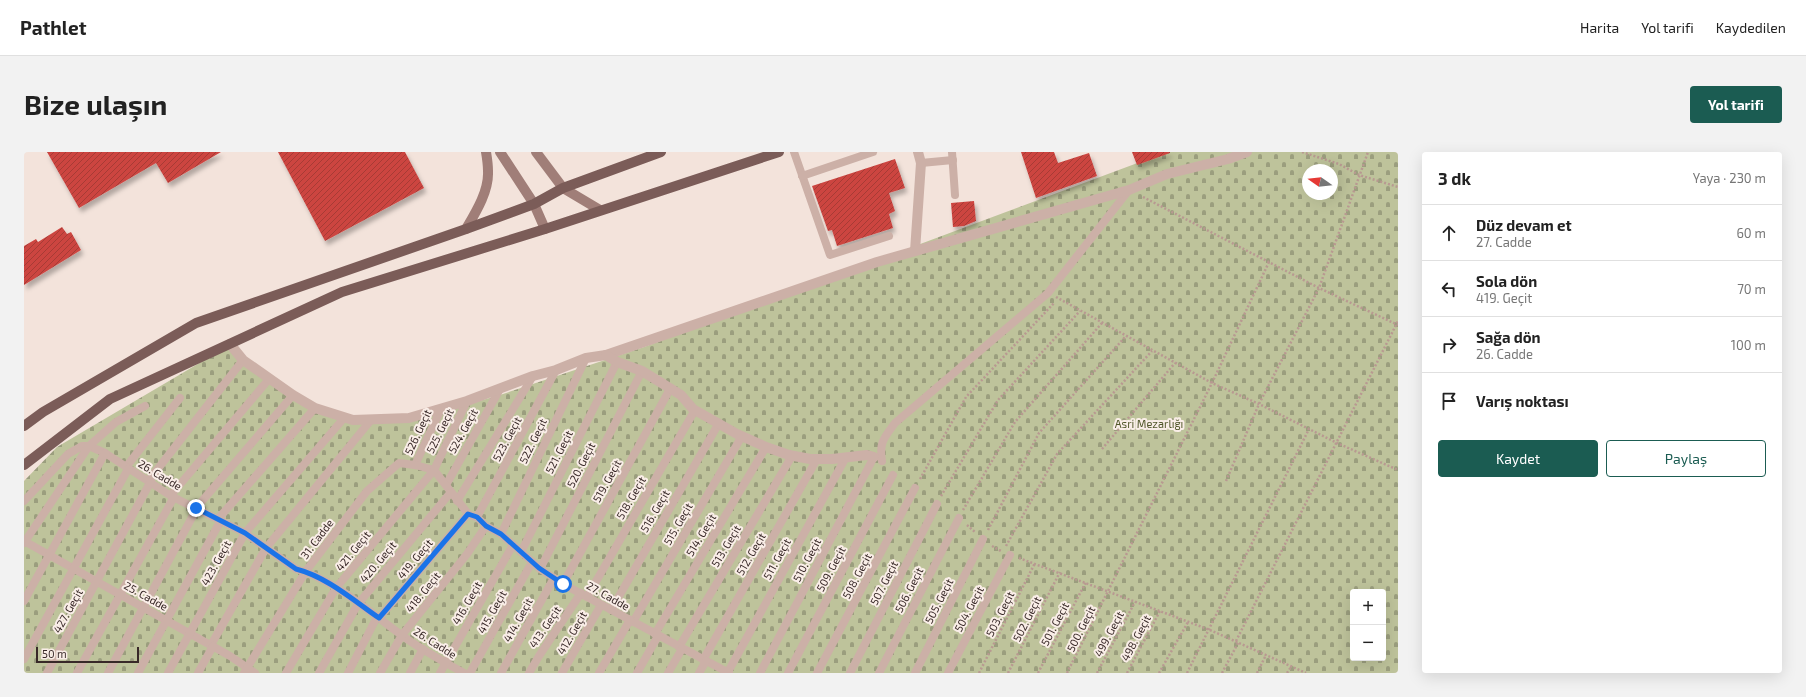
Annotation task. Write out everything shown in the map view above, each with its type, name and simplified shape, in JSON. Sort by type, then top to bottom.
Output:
[{"type":"main road","points":[[24,426],[43,412],[196,323],[466,230],[534,204],[563,188],[662,152]]},
{"type":"main road","points":[[24,464],[110,399],[342,292],[546,229],[779,152]]},
{"type":"street","points":[[466,230],[479,206],[485,186],[488,172],[486,152]]},
{"type":"street","points":[[500,152],[534,204],[546,229]]},
{"type":"street","points":[[536,152],[563,188],[600,210]]},
{"type":"street","points":[[915,251],[921,162],[918,152]]},
{"type":"street","points":[[230,344],[243,360],[293,395],[315,408],[353,420],[409,418],[467,401],[586,358],[606,355],[877,262],[1129,190],[1167,174],[1227,155],[1247,152]]},
{"type":"street","points":[[606,355],[617,362],[642,371],[681,395],[695,410],[742,436],[766,447],[792,456],[817,459],[867,455],[878,459]]},
{"type":"lane","points":[[794,152],[830,255],[889,236]]},
{"type":"lane","points":[[802,176],[873,152]]},
{"type":"lane","points":[[921,162],[952,156],[954,195]]},
{"type":"lane","points":[[878,459],[882,441],[895,423],[1048,293],[1129,190]]},
{"type":"lane","name":"522. Geçit","points":[[501,534],[586,358]]},
{"type":"lane","name":"427. Geçit","points":[[47,673],[150,481],[243,360]]},
{"type":"lane","name":"521. Geçit","points":[[521,552],[617,362]]},
{"type":"lane","name":"523. Geçit","points":[[477,517],[556,370]]},
{"type":"lane","name":"520. Geçit","points":[[540,569],[642,371]]},
{"type":"lane","name":"523. Geçit","points":[[457,502],[533,376]]},
{"type":"lane","points":[[77,673],[172,496],[269,379]]},
{"type":"lane","name":"524. Geçit","points":[[446,484],[500,389]]},
{"type":"lane","name":"519. Geçit","points":[[563,584],[670,389]]},
{"type":"lane","points":[[108,673],[196,508],[293,395]]},
{"type":"lane","points":[[24,659],[127,468],[180,398]]},
{"type":"lane","name":"525. Geçit","points":[[434,470],[467,401]]},
{"type":"lane","points":[[24,542],[90,446],[116,422],[145,406]]},
{"type":"lane","points":[[138,673],[220,520],[315,408]]},
{"type":"lane","name":"526. Geçit","points":[[415,465],[441,409]]},
{"type":"lane","name":"518. Geçit","points":[[584,595],[695,410]]},
{"type":"lane","name":"423. Geçit","points":[[168,673],[245,533],[344,418]]},
{"type":"lane","points":[[198,673],[266,548],[371,420]]},
{"type":"lane","name":"516. Geçit","points":[[611,610],[719,424]]},
{"type":"lane","name":"515. Geçit","points":[[599,673],[632,621],[742,436]]},
{"type":"lane","points":[[24,501],[68,454],[82,446],[90,446]]},
{"type":"lane","name":"26. Cadde","points":[[90,446],[105,453],[172,496],[245,533],[296,569],[306,571],[336,588],[402,636],[464,673]]},
{"type":"lane","name":"514. Geçit","points":[[638,673],[657,635],[766,447]]},
{"type":"lane","points":[[24,601],[105,453]]},
{"type":"lane","name":"513. Geçit","points":[[668,673],[680,648],[792,456]]},
{"type":"lane","name":"511. Geçit","points":[[728,673],[846,457]]},
{"type":"lane","name":"512. Geçit","points":[[699,673],[817,459]]},
{"type":"lane","name":"510. Geçit","points":[[760,673],[878,459]]},
{"type":"lane","name":"31. Cadde","points":[[246,670],[306,571],[367,491],[399,463],[415,465]]},
{"type":"lane","points":[[415,465],[434,470]]},
{"type":"lane","name":"27. Cadde","points":[[434,470],[446,484],[457,502],[468,514],[477,517],[486,526],[501,534],[540,569],[563,584],[728,673]]},
{"type":"lane","name":"421. Geçit","points":[[286,673],[336,588],[434,470]]},
{"type":"lane","name":"509. Geçit","points":[[788,673],[894,475]]},
{"type":"lane","name":"508. Geçit","points":[[817,673],[915,488]]},
{"type":"lane","name":"420. Geçit","points":[[319,673],[358,604],[451,492]]},
{"type":"lane","name":"507. Geçit","points":[[850,673],[937,504]]},
{"type":"lane","name":"419. Geçit","points":[[348,673],[378,618],[468,514]]},
{"type":"lane","name":"506. Geçit","points":[[879,673],[959,518]]},
{"type":"lane","name":"418. Geçit","points":[[380,673],[402,636],[467,554],[486,526]]},
{"type":"lane","name":"505. Geçit","points":[[915,673],[983,539]]},
{"type":"lane","name":"25. Cadde","points":[[24,542],[190,633],[212,646],[246,670],[255,673]]},
{"type":"lane","name":"416. Geçit","points":[[440,673],[513,545]]},
{"type":"lane","name":"504. Geçit","points":[[948,673],[1010,555]]},
{"type":"lane","name":"415. Geçit","points":[[470,673],[532,562]]},
{"type":"lane","name":"414. Geçit","points":[[501,673],[554,578]]},
{"type":"lane","name":"413. Geçit","points":[[529,673],[539,656],[584,595]]},
{"type":"lane","name":"412. Geçit","points":[[562,673],[601,605]]},
{"type":"lane","points":[[410,673],[423,649]]},
{"type":"path","points":[[1302,152],[1339,164],[1359,175],[1398,187]]},
{"type":"path","points":[[1226,481],[1259,404],[1318,288],[1368,152]]},
{"type":"path","points":[[1129,190],[1318,288],[1397,325]]},
{"type":"path","name":"500. Geçit","points":[[1066,673],[1109,591],[1212,384],[1269,262]]},
{"type":"path","points":[[1048,293],[1212,384],[1259,404],[1309,430],[1398,470]]},
{"type":"path","points":[[915,488],[966,397],[1059,299]]},
{"type":"path","points":[[937,504],[998,400],[1080,311]]},
{"type":"path","points":[[1222,673],[1398,321]]},
{"type":"path","points":[[1102,323],[1015,422],[959,518],[994,548],[1003,552],[1057,454],[1152,350]]},
{"type":"path","points":[[983,539],[1040,433],[1126,336]]},
{"type":"path","points":[[1102,449],[1175,363]]},
{"type":"path","points":[[1187,673],[1210,630],[1309,430]]},
{"type":"path","points":[[1010,555],[1060,572],[1210,630],[1306,673]]},
{"type":"path","name":"503. Geçit","points":[[979,673],[1035,563]]},
{"type":"path","name":"502. Geçit","points":[[1008,673],[1060,572]]},
{"type":"path","name":"501. Geçit","points":[[1038,673],[1086,582]]},
{"type":"path","name":"499. Geçit","points":[[1097,673],[1135,602]]},
{"type":"path","name":"498. Geçit","points":[[1127,673],[1160,611]]},
{"type":"path","points":[[1159,673],[1188,622]]},
{"type":"path","points":[[1257,673],[1266,655]]},
{"type":"path","points":[[1288,673],[1291,667]]},
{"type":"green space","name":"Asri Mezarlığı","points":[[1167,152],[1398,152],[1398,673],[24,673],[24,481],[57,447],[230,345],[316,410],[338,417],[408,422],[503,394],[644,347]]},
{"type":"building","points":[[47,152],[221,152],[168,183],[156,163],[79,208]]},
{"type":"building","points":[[278,152],[405,152],[424,188],[325,241]]},
{"type":"building","points":[[1021,152],[1054,152],[1058,163],[1089,153],[1097,176],[1036,198]]},
{"type":"building","points":[[1132,152],[1170,152],[1170,153],[1137,165]]},
{"type":"building","points":[[895,159],[905,188],[889,193],[895,211],[889,214],[893,228],[837,246],[832,230],[828,231],[812,186]]},
{"type":"building","points":[[974,201],[976,221],[964,226],[953,227],[951,203]]},
{"type":"building","points":[[62,227],[67,234],[71,232],[81,250],[24,285],[24,246],[36,239],[38,242]]},
{"type":"route","points":[[196,508],[245,533],[296,569],[306,571],[336,588],[379,618],[468,514],[477,517],[486,526],[501,534],[539,568],[563,584]]}]
